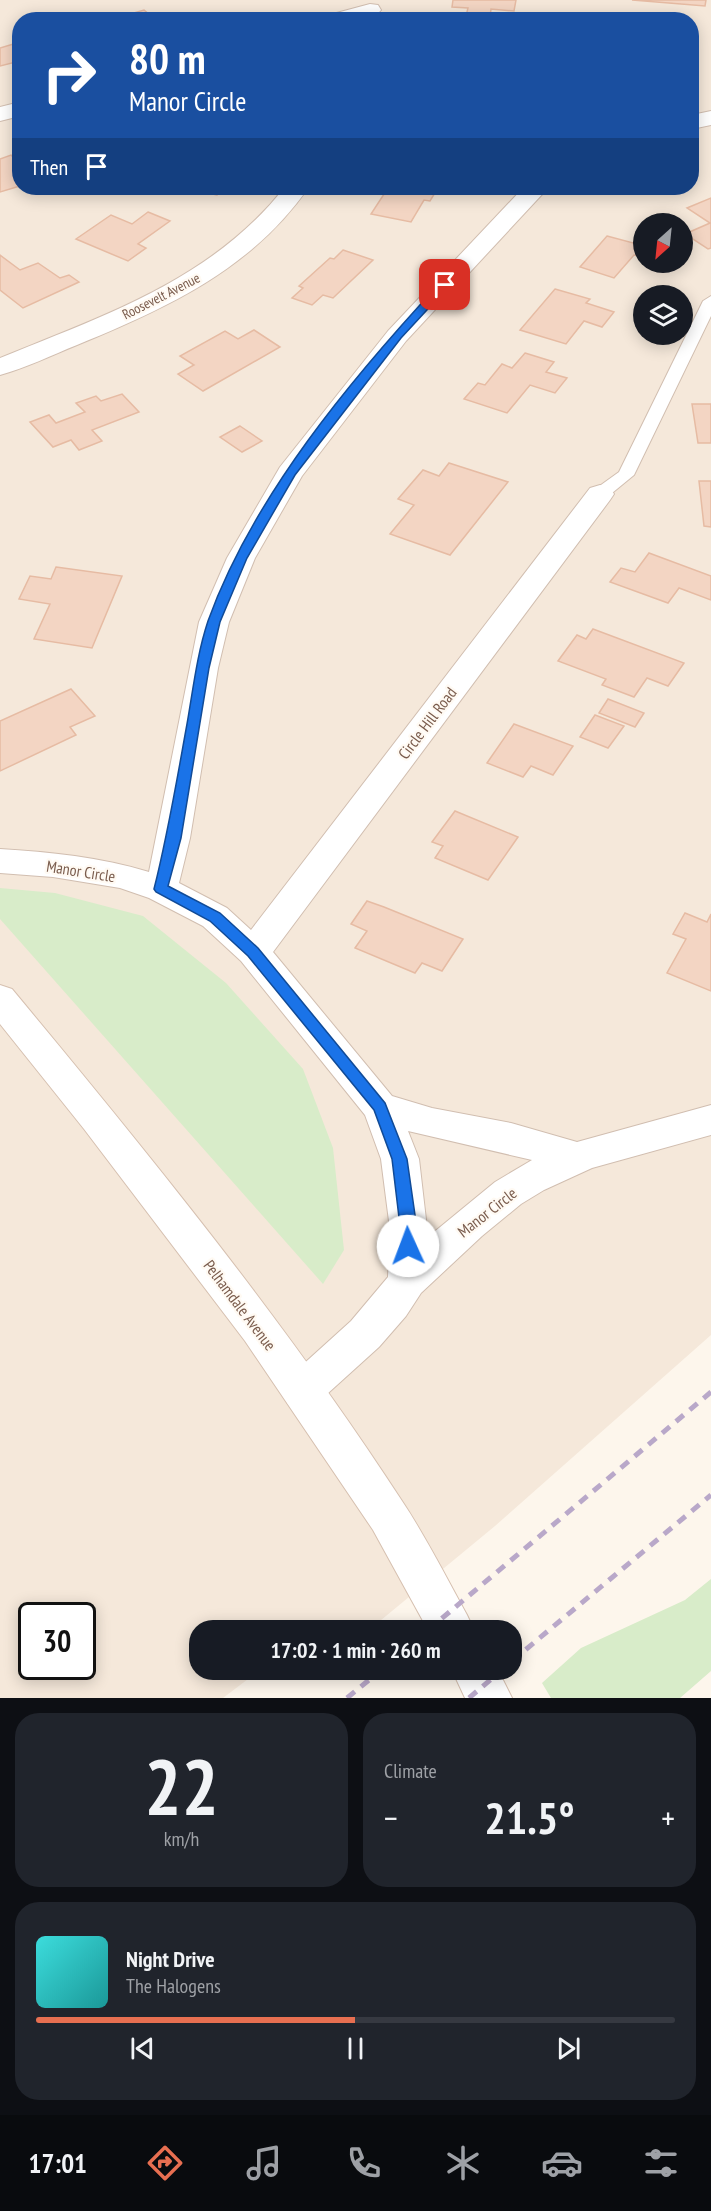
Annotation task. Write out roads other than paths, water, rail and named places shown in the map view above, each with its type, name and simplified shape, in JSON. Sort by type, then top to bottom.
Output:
[{"type":"street","name":"Roosevelt Avenue","points":[[0,367],[129,313],[196,280],[250,239],[292,195]]},
{"type":"street","points":[[161,889],[174,838],[203,668],[214,622],[242,558],[290,473],[397,336],[529,195]]},
{"type":"street","name":"Circle Hill Road","points":[[253,952],[600,494]]},
{"type":"street","name":"Manor Circle","points":[[0,861],[98,872],[161,889],[215,917],[253,952],[380,1107],[400,1159],[409,1229],[407,1281]]},
{"type":"street","name":"Pelhamdale Avenue","points":[[0,999],[231,1292],[302,1390],[388,1516],[446,1620]]},
{"type":"street","points":[[380,1107],[432,1123],[511,1138],[578,1158]]},
{"type":"street","name":"Manor Circle","points":[[302,1390],[364,1334],[392,1304],[407,1281],[509,1192],[578,1158],[711,1120]]},
{"type":"street","points":[[480,1680],[490,1698]]},
{"type":"lane","points":[[600,494],[626,475],[711,301]]},
{"type":"railway","points":[[440,1620],[711,1392]]},
{"type":"railway","points":[[522,1653],[711,1495]]},
{"type":"railway","points":[[347,1698],[369,1680]]},
{"type":"railway","points":[[469,1698],[490,1680]]}]
